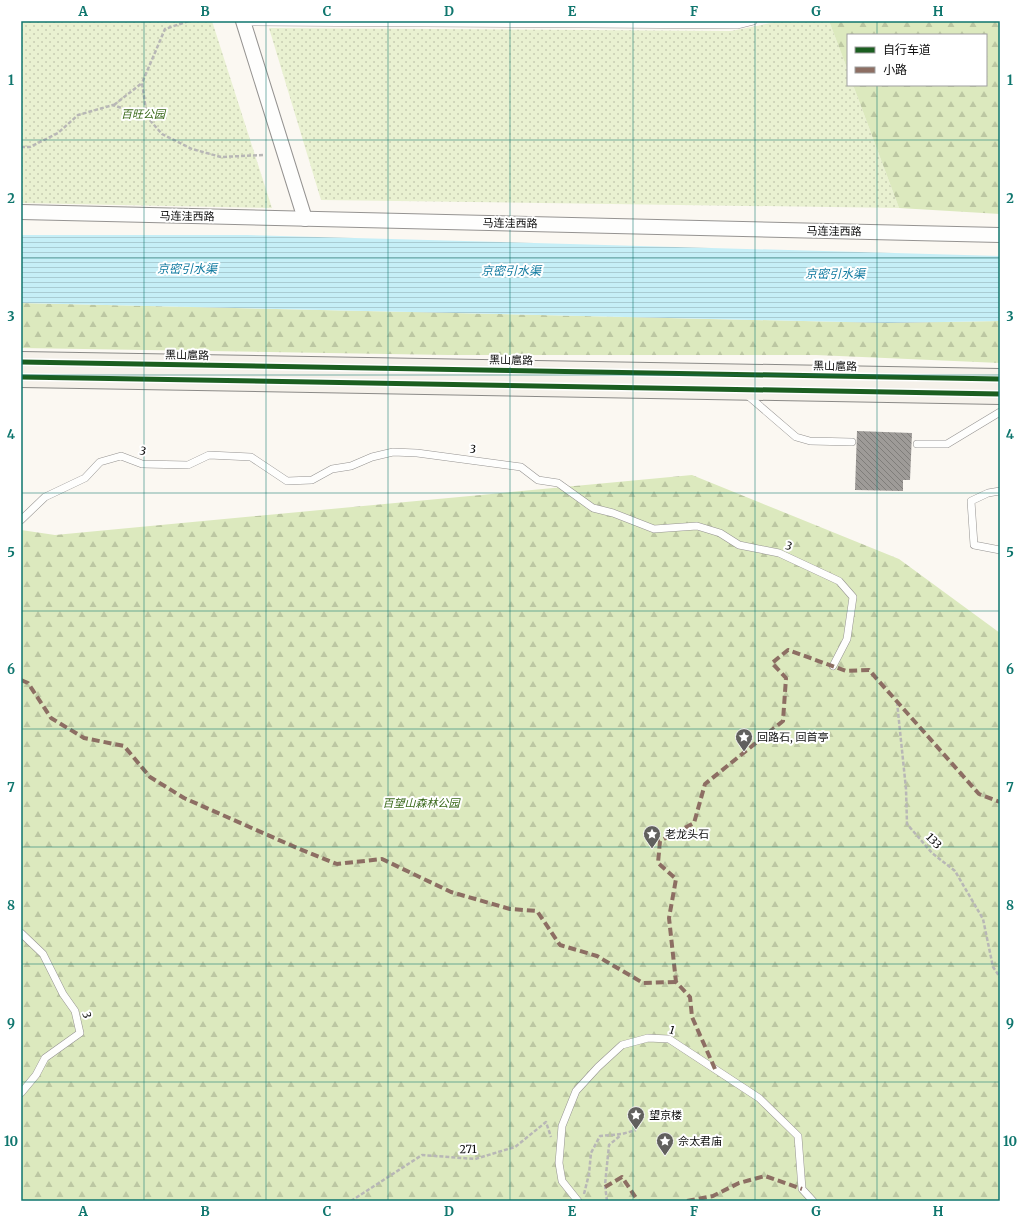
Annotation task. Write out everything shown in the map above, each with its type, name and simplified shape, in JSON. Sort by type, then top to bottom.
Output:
[{"type":"main road","name":"黑山扈路","points":[[21,362],[1000,379]]},
{"type":"main road","points":[[21,377],[1000,394]]},
{"type":"street","points":[[243,22],[305,219]]},
{"type":"street","name":"马连洼西路","points":[[21,212],[1000,235]]},
{"type":"lane","points":[[243,22],[737,25],[753,21]]},
{"type":"lane","points":[[742,390],[796,437],[810,441],[852,442]]},
{"type":"lane","points":[[917,444],[947,444],[1000,412]]},
{"type":"lane","name":"3","points":[[21,520],[45,497],[85,478],[100,462],[121,456],[142,464],[188,465],[209,455],[251,457],[287,481],[312,480],[332,469],[351,466],[372,457],[393,452],[417,453],[521,467],[538,480],[558,483],[593,508],[613,513],[654,529],[698,526],[720,534],[739,545],[779,553],[839,581],[853,597],[847,639],[833,666]]},
{"type":"lane","points":[[1000,491],[988,493],[971,501],[974,545],[1000,550]]},
{"type":"lane","name":"3","points":[[21,933],[43,954],[63,994],[75,1011],[80,1033],[45,1058],[36,1075],[21,1094]]},
{"type":"lane","name":"1","points":[[578,1201],[562,1181],[559,1163],[562,1126],[576,1091],[598,1067],[622,1045],[648,1038],[669,1039],[759,1098],[798,1136],[802,1189],[813,1201]]},
{"type":"path","points":[[21,147],[30,147],[58,133],[78,115],[114,105],[142,83],[165,29],[189,21]]},
{"type":"path","points":[[142,83],[147,117]]},
{"type":"path","points":[[114,105],[147,117],[162,134],[192,149],[221,157],[263,155]]},
{"type":"path","points":[[583,1201],[589,1174],[591,1153],[600,1136],[622,1134],[636,1130]]},
{"type":"path","points":[[607,1201],[605,1185],[609,1145],[622,1134]]},
{"type":"green space","name":"百旺公园","points":[[21,21],[212,21],[272,208],[21,203]]},
{"type":"green space","points":[[781,21],[829,21],[847,68],[847,86],[853,86],[899,208],[321,200],[269,28],[731,31]]},
{"type":"green space","points":[[829,21],[1000,21],[1000,214],[899,208],[853,86],[987,86],[987,34],[847,34],[847,68]]},
{"type":"green space","points":[[21,303],[887,323],[1000,321],[1000,363],[816,355],[448,355],[21,348]]},
{"type":"green space","name":"百望山森林公园","points":[[692,475],[899,559],[1000,633],[1000,1201],[21,1201],[21,530],[55,535]]},
{"type":"water","name":"京密引水渠","points":[[21,235],[247,235],[1000,256],[1000,321],[887,323],[21,303]]},
{"type":"building","points":[[857,431],[912,433],[910,480],[903,480],[903,491],[855,490]]},
{"type":"marked path","points":[[715,1069],[692,1017],[690,997],[676,982],[669,918],[676,879],[658,863],[660,841],[694,823],[705,784],[783,721],[786,678],[772,663],[788,650],[846,671],[869,670],[979,794],[1000,802]]},
{"type":"marked path","points":[[21,680],[28,683],[51,718],[84,738],[124,746],[150,777],[184,798],[337,864],[382,859],[451,892],[510,909],[537,911],[560,945],[597,956],[643,983],[676,982]]},
{"type":"marked path","points":[[687,1201],[713,1196],[739,1183],[765,1176],[802,1189]]},
{"type":"marked path","points":[[605,1187],[622,1177],[638,1201]]},
{"type":"cycle path","points":[[21,362],[1000,379]]},
{"type":"cycle path","points":[[21,377],[1000,394]]},
{"type":"place","name":"回路石, 回首亭","points":[[744,752]]},
{"type":"place","name":"老龙头石","points":[[652,849]]},
{"type":"place","name":"望京楼","points":[[636,1130]]},
{"type":"place","name":"佘太君庙","points":[[665,1156]]}]
